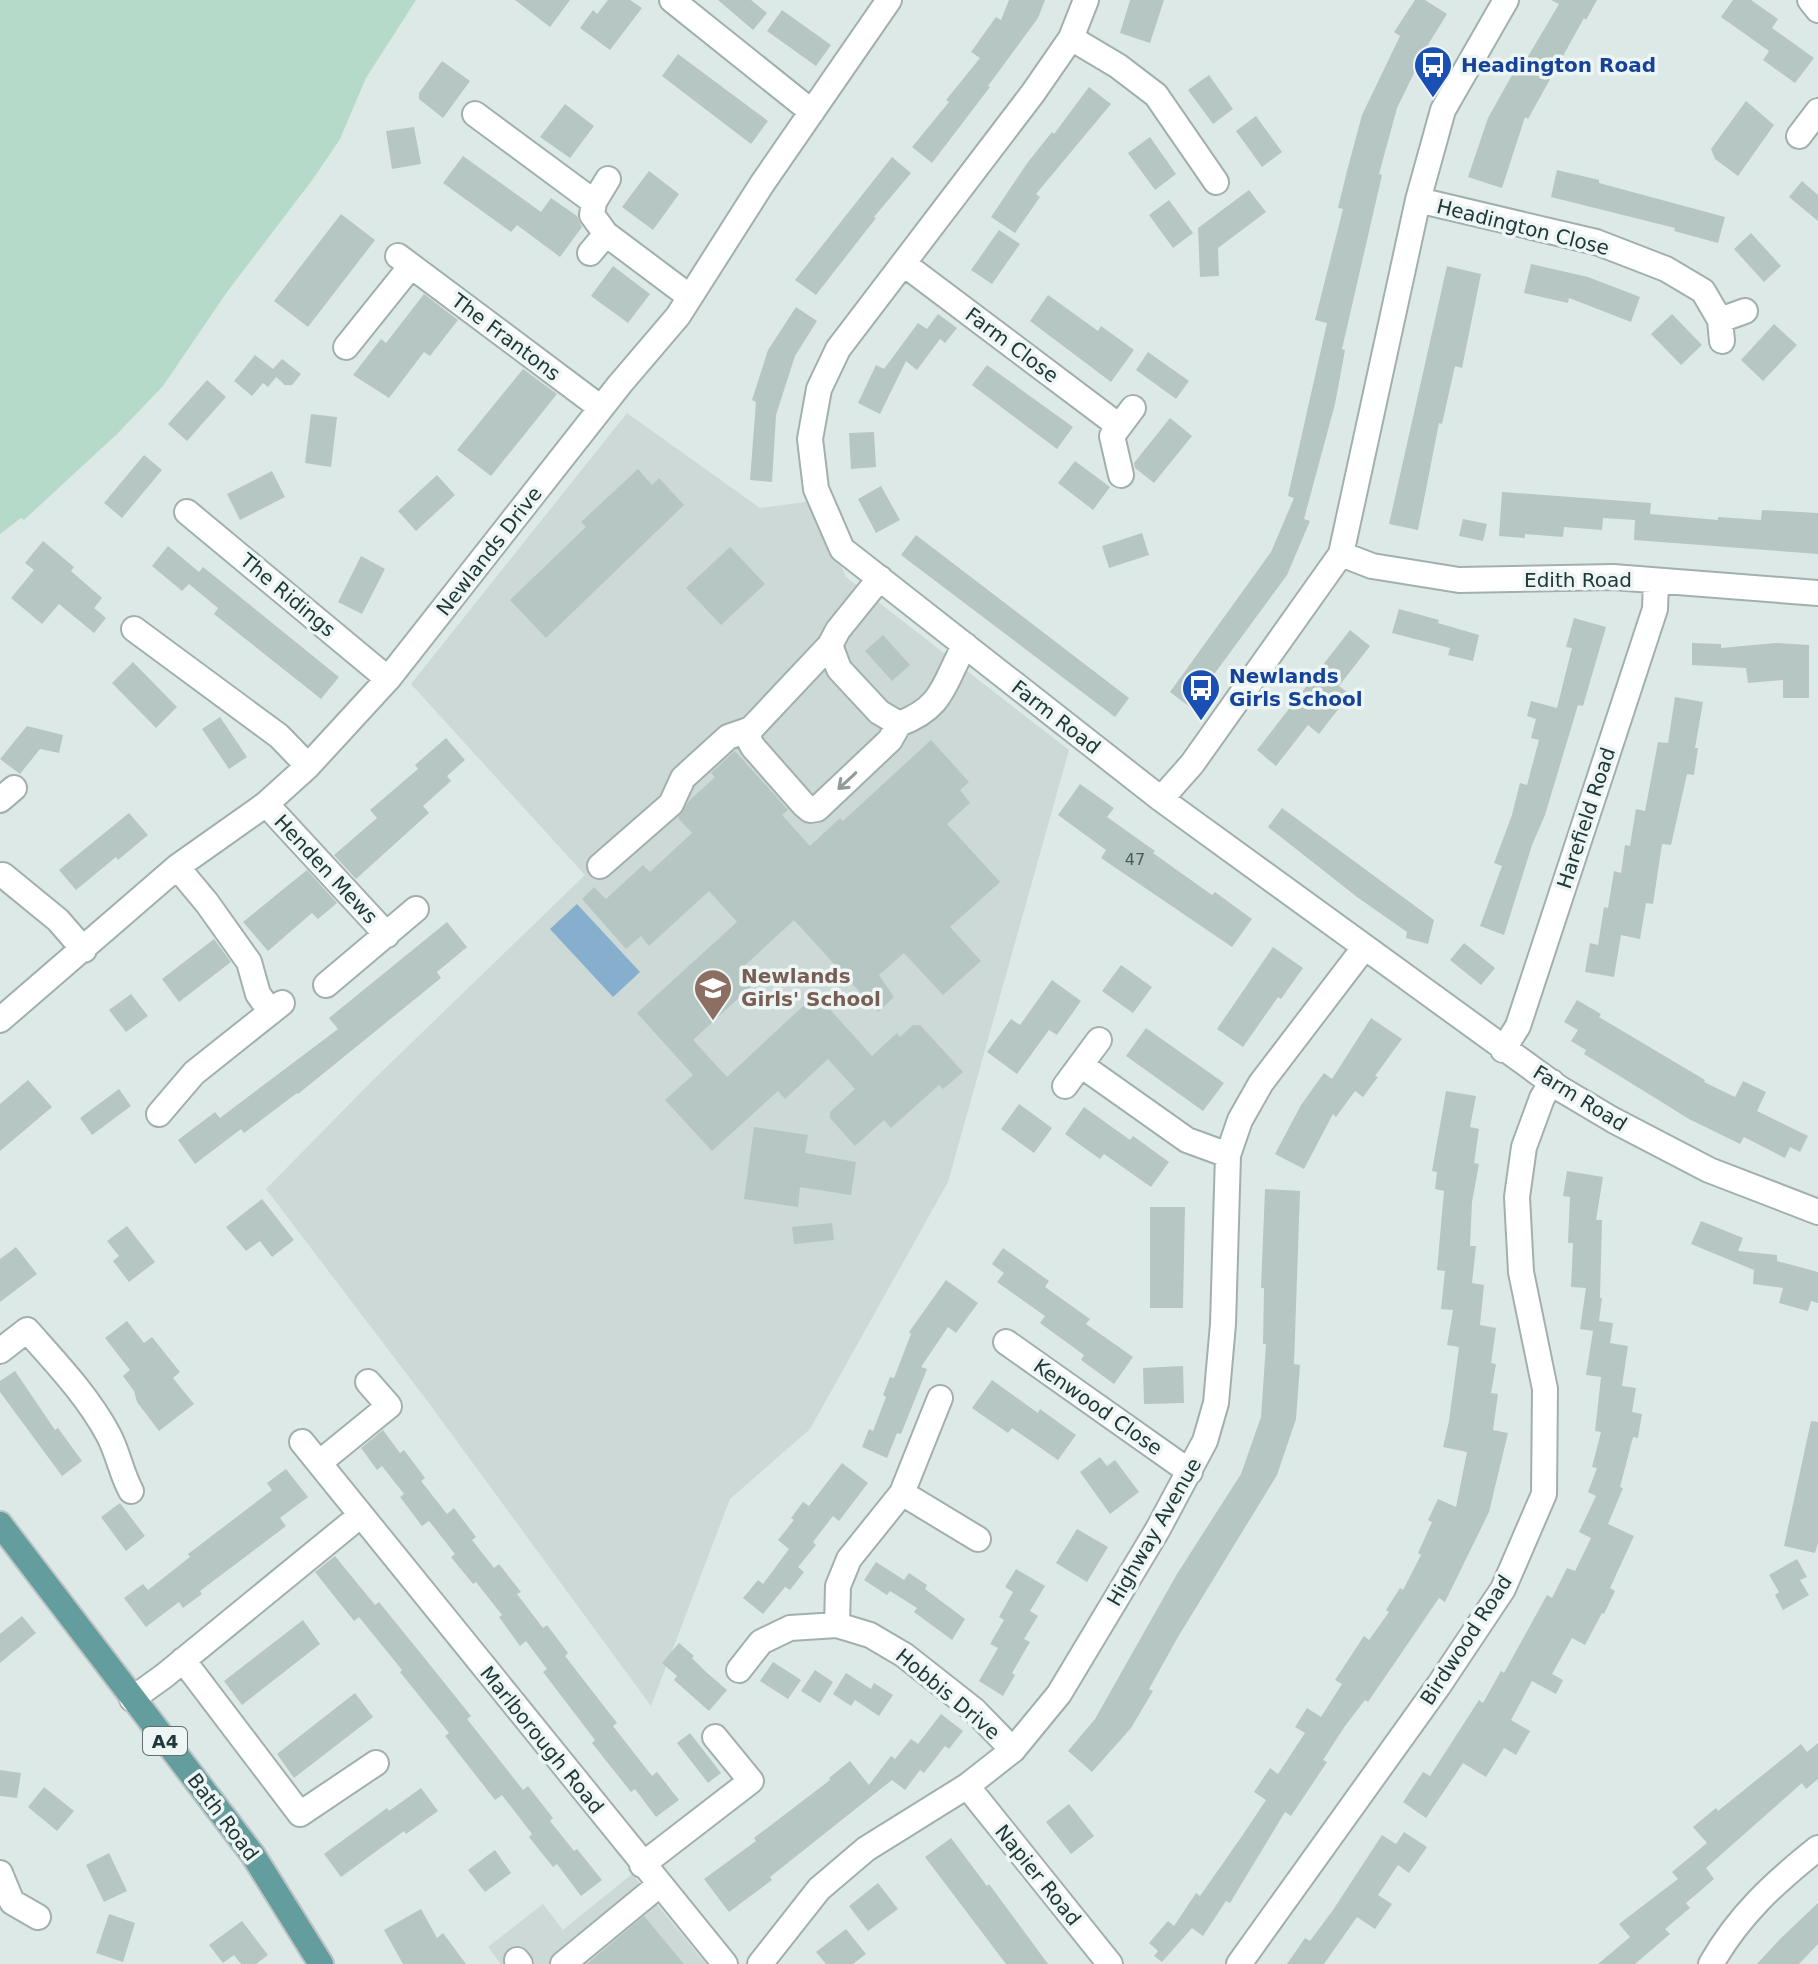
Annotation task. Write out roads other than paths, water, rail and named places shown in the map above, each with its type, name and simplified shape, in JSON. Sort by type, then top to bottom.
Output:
[{"type":"main road","name":"Bath Road","points":[[3,1534],[253,1855],[321,1964]]},
{"type":"street","points":[[672,0],[812,112]]},
{"type":"street","name":"Newlands Drive","points":[[0,1020],[177,867],[266,804],[308,766],[388,679],[601,408],[678,316],[889,0]]},
{"type":"street","name":"Farm Road","points":[[1086,0],[1071,38],[838,349],[819,389],[810,439],[816,489],[842,549],[1161,799],[1503,1050],[1613,1120],[1709,1170],[1818,1212]]},
{"type":"street","points":[[1810,0],[1818,10]]},
{"type":"street","points":[[1161,799],[1192,764],[1341,554],[1418,200],[1443,110],[1503,1]]},
{"type":"street","points":[[1071,38],[1118,66],[1156,95],[1217,182]]},
{"type":"street","points":[[1799,136],[1818,111]]},
{"type":"street","points":[[473,114],[594,202]]},
{"type":"street","points":[[608,179],[594,202],[592,215],[606,234],[690,297]]},
{"type":"street","name":"Headington Close","points":[[1418,200],[1596,242],[1666,269],[1703,291],[1721,331],[1745,311]]},
{"type":"street","points":[[590,253],[606,234]]},
{"type":"street","name":"The Frantons","points":[[346,347],[405,261],[601,408]]},
{"type":"street","name":"Farm Close","points":[[904,264],[1126,417],[1112,436],[1121,475]]},
{"type":"street","name":"The Ridings","points":[[187,512],[388,679]]},
{"type":"street","name":"Edith Road","points":[[1341,554],[1372,566],[1459,580],[1613,577],[1818,593]]},
{"type":"street","points":[[880,578],[838,630],[830,645],[751,729],[748,738],[810,810],[817,809],[890,740],[899,724],[921,715],[944,690],[965,645]]},
{"type":"street","name":"Harefield Road","points":[[1503,1050],[1518,1026],[1655,609],[1656,581]]},
{"type":"street","points":[[134,629],[279,736],[308,766]]},
{"type":"street","points":[[830,645],[839,669],[879,712],[899,724]]},
{"type":"street","points":[[600,866],[671,804],[683,778],[728,737],[751,729]]},
{"type":"street","name":"Henden Mews","points":[[266,804],[387,935]]},
{"type":"street","points":[[159,1114],[194,1073],[277,1006],[258,994],[249,962],[177,867]]},
{"type":"street","points":[[1,875],[58,920],[84,950]]},
{"type":"street","name":"Henden Mews","points":[[326,985],[416,909]]},
{"type":"street","name":"Highway Avenue","points":[[760,1964],[819,1889],[866,1849],[967,1786],[1013,1750],[1059,1694],[1190,1472],[1205,1441],[1216,1403],[1223,1324],[1228,1155],[1240,1120],[1261,1083],[1364,948]]},
{"type":"street","points":[[1065,1086],[1099,1040]]},
{"type":"street","points":[[1081,1065],[1187,1140],[1228,1155]]},
{"type":"street","name":"Birdwood Road","points":[[1239,1964],[1439,1685],[1503,1589],[1544,1494],[1545,1389],[1521,1272],[1517,1197],[1524,1147],[1542,1098],[1552,1082]]},
{"type":"street","points":[[0,1351],[27,1330],[74,1383],[108,1434],[131,1491]]},
{"type":"street","name":"Kenwood Close","points":[[1006,1342],[1190,1472]]},
{"type":"street","points":[[319,1463],[389,1406],[368,1382]]},
{"type":"street","points":[[837,1625],[838,1586],[849,1559],[902,1493],[940,1398]]},
{"type":"street","name":"Marlborough Road","points":[[302,1442],[725,1964]]},
{"type":"street","points":[[902,1493],[978,1539]]},
{"type":"street","points":[[132,1699],[361,1515]]},
{"type":"street","name":"Hobbis Drive","points":[[739,1670],[761,1642],[790,1628],[837,1625],[870,1635],[904,1655],[974,1710],[1013,1750]]},
{"type":"street","points":[[183,1660],[300,1814],[376,1763]]},
{"type":"street","points":[[642,1865],[751,1781],[715,1737]]},
{"type":"street","name":"Napier Road","points":[[967,1786],[1110,1964]]},
{"type":"street","points":[[1711,1964],[1729,1932],[1781,1877],[1818,1848]]},
{"type":"street","points":[[0,1873],[6,1908],[38,1917]]},
{"type":"street","points":[[563,1964],[659,1885]]},
{"type":"water","points":[[577,904],[640,972],[613,997],[550,929]]},
{"type":"place","name":"Headington Road","points":[[1433,99]]},
{"type":"place","name":"Newlands Girls School","points":[[1201,722]]},
{"type":"place","name":"Newlands Girls' School","points":[[713,1022]]}]
